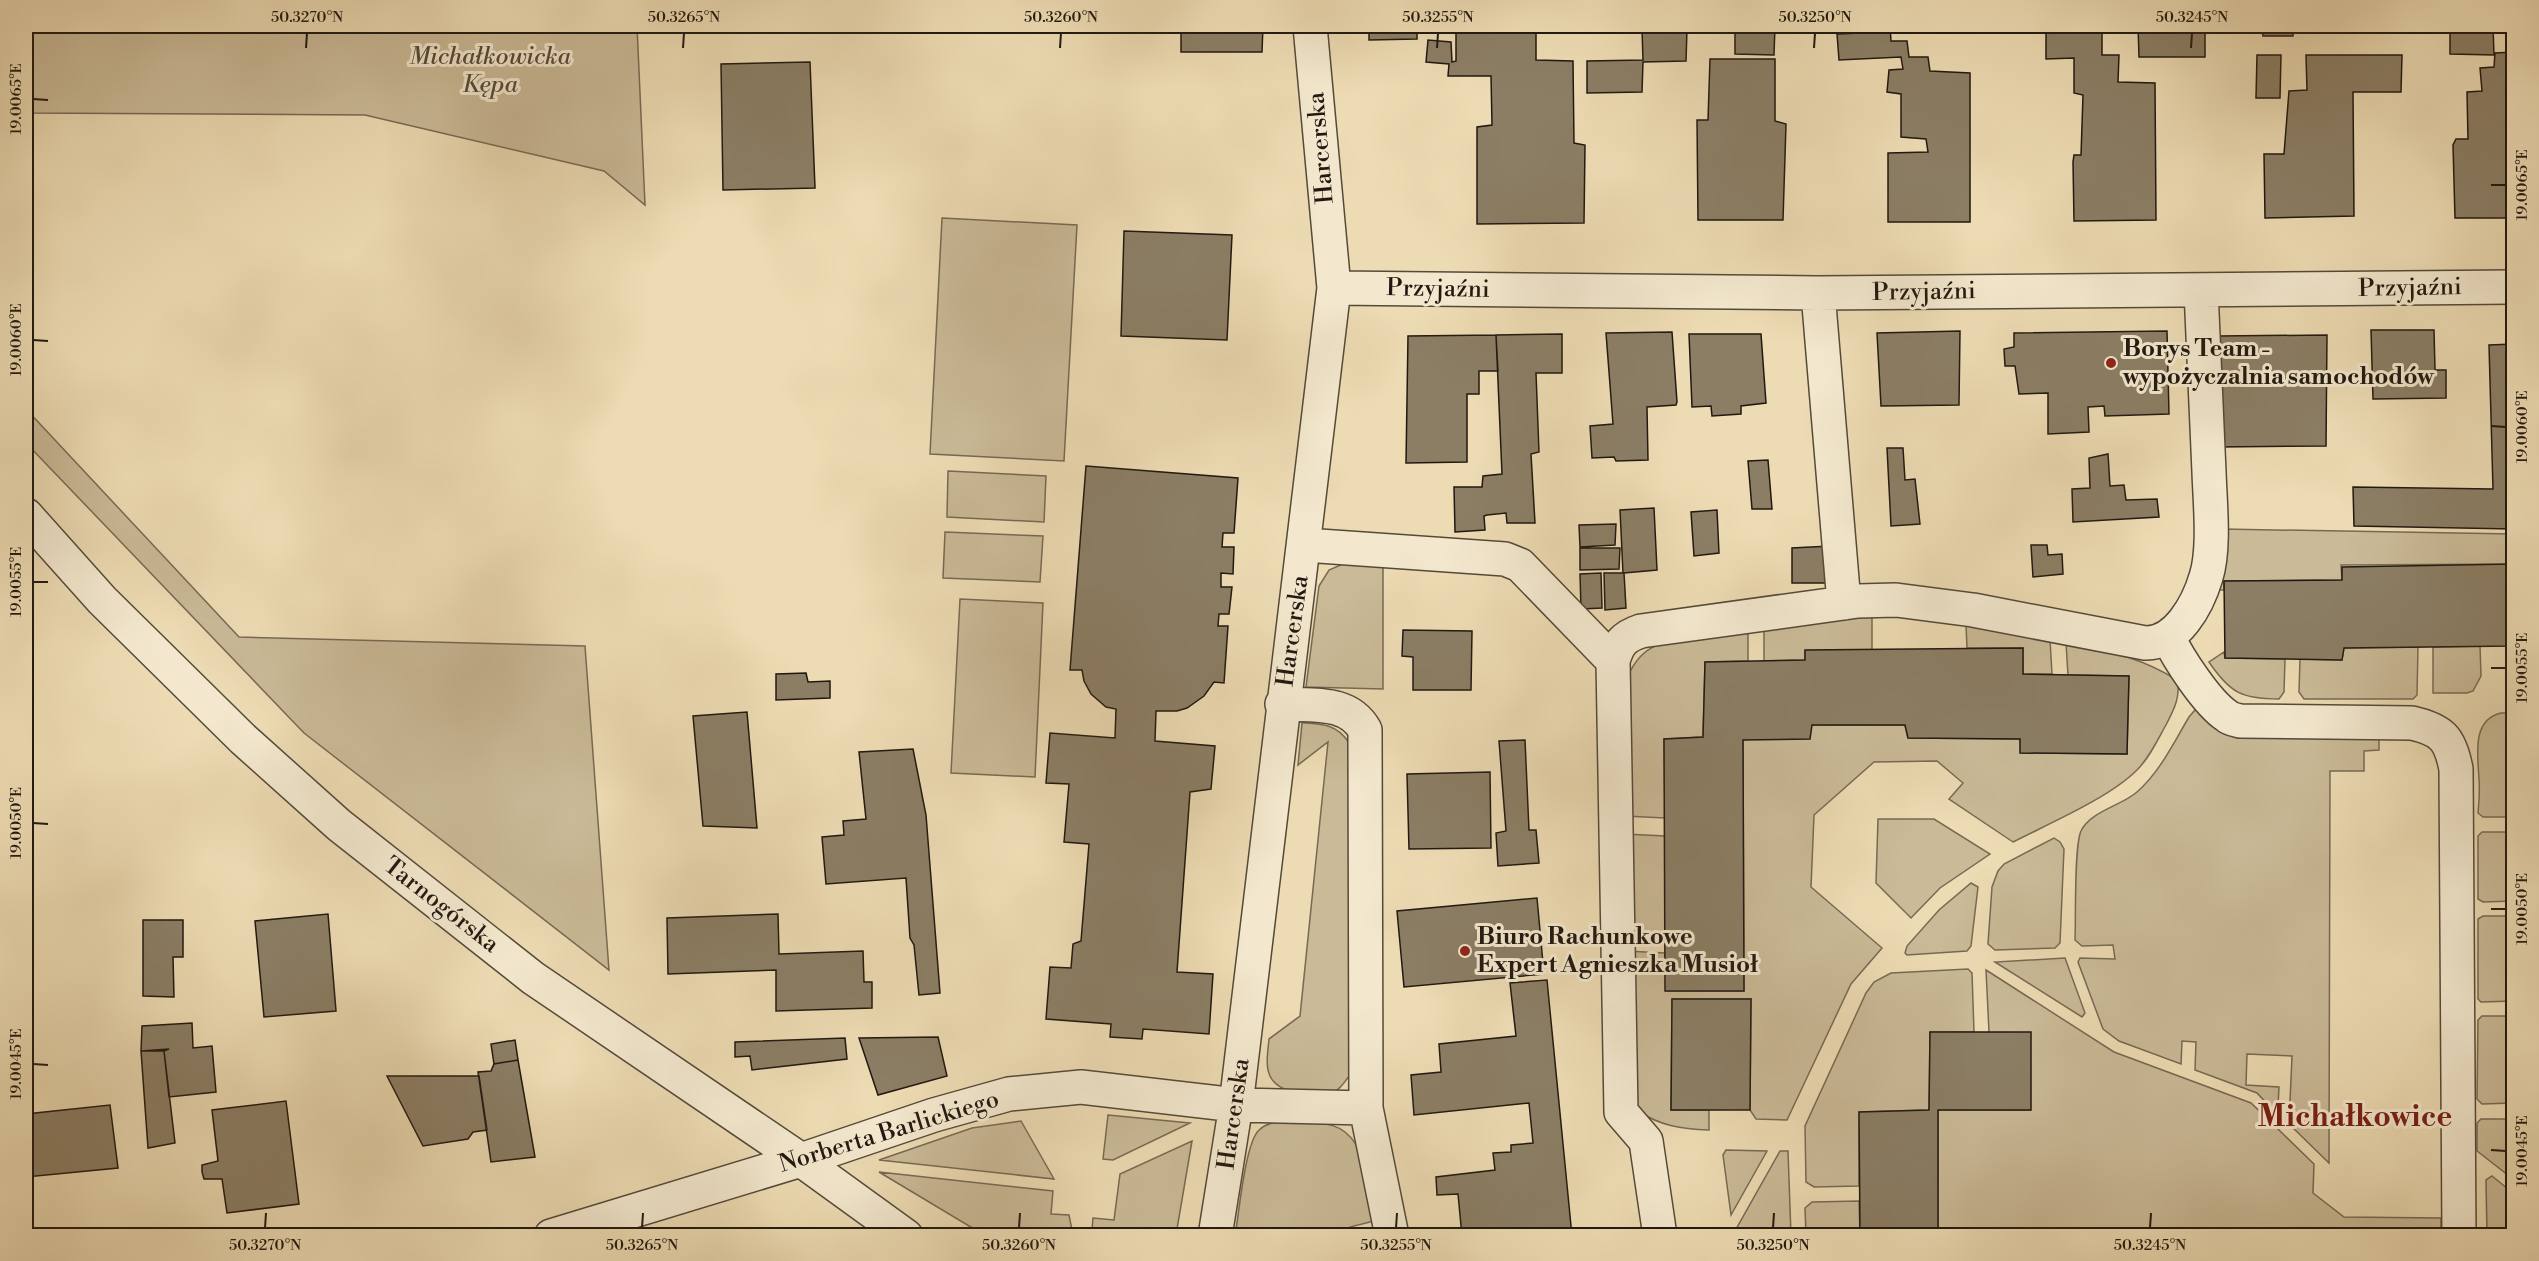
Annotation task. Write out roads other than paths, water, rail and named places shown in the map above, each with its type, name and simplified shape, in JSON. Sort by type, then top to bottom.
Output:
[{"type":"street","name":"Harcerska","points":[[1215,1236],[1236,1105],[1282,704],[1305,546],[1334,288],[1310,26]]},
{"type":"street","name":"Przyjaźni","points":[[1334,288],[1818,293],[2514,287]]},
{"type":"street","points":[[1660,1236],[1646,1142],[1621,1112],[1613,661],[1618,645],[1628,635],[1641,631],[1844,603],[1896,600],[1973,610],[2145,643],[2153,643],[2168,637],[2179,627],[2193,607],[2207,576],[2210,543],[2201,290]]},
{"type":"street","points":[[1818,293],[1844,603]]},
{"type":"street","name":"Tarnogórska","points":[[26,514],[111,608],[243,739],[339,825],[532,978],[801,1160],[906,1236]]},
{"type":"street","points":[[1305,546],[1505,559],[1520,565],[1613,661]]},
{"type":"street","points":[[2168,637],[2178,657],[2214,704],[2228,717],[2240,721],[2412,723],[2429,727],[2444,736],[2452,750],[2456,769],[2460,1236]]},
{"type":"street","points":[[1282,704],[1347,710],[1358,718],[1365,730],[1366,1108],[1392,1236]]},
{"type":"street","name":"Norberta Barlickiego","points":[[551,1236],[801,1160],[934,1115],[1009,1094],[1081,1088],[1236,1105],[1366,1108]]},
{"type":"place","name":"Borys Team - wypożyczalnia samochodów","points":[[2111,363]]},
{"type":"place","name":"Biuro Rachunkowe Expert Agnieszka Musioł","points":[[1465,951]]},
{"type":"district","name":"Michałkowice","points":[[2355,1117]]},
{"type":"park label","name":"Michałkowicka Kępa","points":[[490,71]]}]
